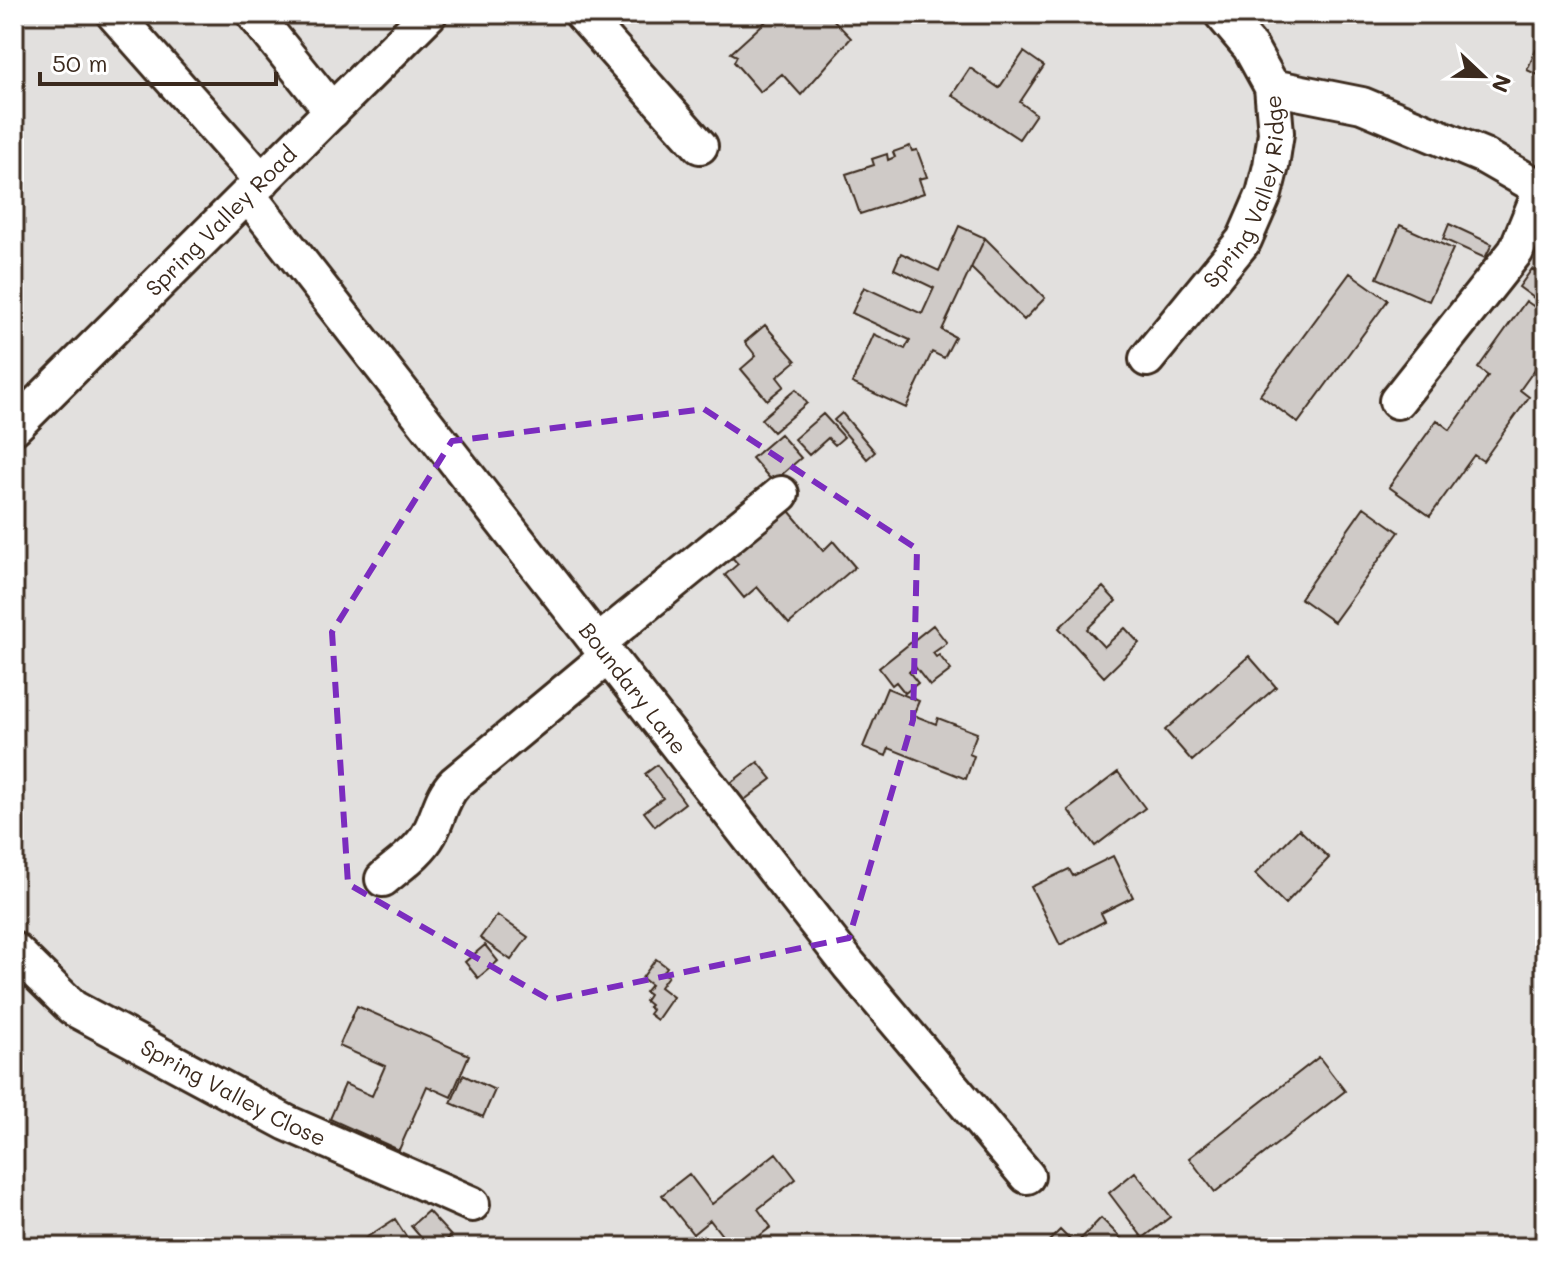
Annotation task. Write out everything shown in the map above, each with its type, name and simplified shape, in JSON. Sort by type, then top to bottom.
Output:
[{"type":"street","name":"Boundary Lane","points":[[114,14],[255,188],[603,649],[849,965],[1027,1176]]},
{"type":"street","points":[[254,14],[332,111]]},
{"type":"street","name":"Spring Valley Road","points":[[14,427],[429,14]]},
{"type":"street","points":[[582,14],[700,146]]},
{"type":"street","name":"Spring Valley Ridge","points":[[1147,359],[1244,240],[1264,194],[1271,166],[1276,133],[1272,87],[1250,47],[1222,14]]},
{"type":"street","points":[[1272,87],[1362,105],[1484,156],[1543,190],[1516,251],[1397,401]]},
{"type":"street","points":[[383,879],[422,845],[448,791],[455,783],[781,494]]},
{"type":"street","name":"Spring Valley Close","points":[[14,950],[73,1008],[287,1123],[472,1204]]},
{"type":"highlighted area","points":[[704,409],[917,549],[913,720],[849,938],[550,1000],[348,884],[332,632],[452,441]]},
{"type":"shaded area","points":[[14,14],[1545,14],[1545,1247],[14,1247]]},
{"type":"building","points":[[774,14],[828,14],[851,38],[801,95],[782,74],[760,92],[734,62],[737,56],[731,53]]},
{"type":"building","points":[[1536,50],[1545,54],[1545,78],[1527,70]]},
{"type":"building","points":[[1024,52],[1044,66],[1020,102],[1036,114],[1019,139],[952,95],[970,68],[999,88]]},
{"type":"building","points":[[910,146],[912,151],[917,150],[927,177],[919,179],[924,193],[860,214],[846,174],[874,165],[872,159],[887,154],[888,160],[895,157],[893,152]]},
{"type":"building","points":[[1449,224],[1492,244],[1485,258],[1443,239]]},
{"type":"building","points":[[1400,225],[1453,249],[1429,301],[1377,278]]},
{"type":"building","points":[[959,226],[985,238],[942,330],[955,337],[944,358],[932,352],[906,408],[852,383],[874,334],[905,349],[910,340],[852,313],[864,287],[922,314],[934,288],[894,269],[901,253],[939,271]]},
{"type":"building","points":[[985,238],[1045,298],[1024,320],[971,268]]},
{"type":"building","points":[[1532,269],[1545,278],[1545,306],[1519,287]]},
{"type":"building","points":[[1350,273],[1388,300],[1298,423],[1260,395]]},
{"type":"building","points":[[1526,301],[1545,314],[1545,355],[1520,390],[1529,397],[1483,461],[1474,455],[1430,516],[1389,487],[1437,420],[1450,430],[1488,376],[1478,368]]},
{"type":"building","points":[[765,325],[796,361],[777,377],[784,386],[767,400],[741,369],[756,356],[745,342]]},
{"type":"building","points":[[796,389],[807,403],[773,432],[761,419]]},
{"type":"building","points":[[842,413],[875,452],[867,459],[834,420]]},
{"type":"building","points":[[823,414],[844,437],[835,445],[828,438],[809,455],[794,439]]},
{"type":"building","points":[[780,434],[801,458],[773,482],[752,458]]},
{"type":"building","points":[[784,505],[823,551],[833,541],[855,567],[789,624],[757,587],[744,598],[725,575],[738,564],[728,553]]},
{"type":"building","points":[[1364,507],[1399,532],[1334,622],[1300,598]]},
{"type":"building","points":[[1103,587],[1116,601],[1087,629],[1104,647],[1125,628],[1139,643],[1104,677],[1059,628]]},
{"type":"building","points":[[933,625],[947,643],[933,653],[936,657],[939,655],[951,670],[930,686],[915,667],[909,672],[918,683],[905,693],[896,682],[892,685],[879,668]]},
{"type":"building","points":[[1249,656],[1276,687],[1192,761],[1165,730]]},
{"type":"building","points":[[887,688],[919,701],[913,715],[936,724],[938,718],[977,733],[969,754],[974,756],[966,779],[889,748],[886,756],[863,747]]},
{"type":"building","points":[[758,762],[772,779],[739,804],[719,792]]},
{"type":"building","points":[[657,765],[685,803],[655,826],[644,812],[663,798],[645,774]]},
{"type":"building","points":[[1118,772],[1145,808],[1095,846],[1068,810]]},
{"type":"building","points":[[1299,829],[1329,858],[1285,904],[1255,874]]},
{"type":"building","points":[[1113,856],[1133,897],[1101,913],[1105,921],[1060,945],[1031,887],[1069,869],[1073,876]]},
{"type":"building","points":[[497,915],[528,937],[511,960],[480,938]]},
{"type":"building","points":[[485,945],[498,961],[478,978],[465,962]]},
{"type":"building","points":[[656,959],[667,967],[663,973],[668,976],[660,987],[673,997],[657,1020],[649,1014],[652,1010],[645,1001],[649,995],[645,992],[651,985],[642,978]]},
{"type":"building","points":[[357,1006],[469,1055],[451,1097],[427,1086],[399,1150],[330,1119],[345,1084],[372,1096],[385,1066],[339,1046]]},
{"type":"building","points":[[1319,1057],[1345,1091],[1215,1192],[1189,1158]]},
{"type":"building","points":[[463,1075],[495,1090],[483,1117],[451,1103]]},
{"type":"building","points":[[776,1153],[796,1179],[758,1209],[771,1227],[745,1247],[731,1247],[710,1220],[693,1234],[662,1195],[689,1174],[712,1204]]},
{"type":"building","points":[[1135,1172],[1170,1217],[1143,1238],[1109,1193]]},
{"type":"building","points":[[428,1211],[451,1236],[438,1247],[429,1247],[411,1226]]},
{"type":"building","points":[[1101,1218],[1130,1247],[1043,1247],[1060,1230],[1075,1245]]},
{"type":"building","points":[[395,1219],[413,1247],[352,1247]]}]
